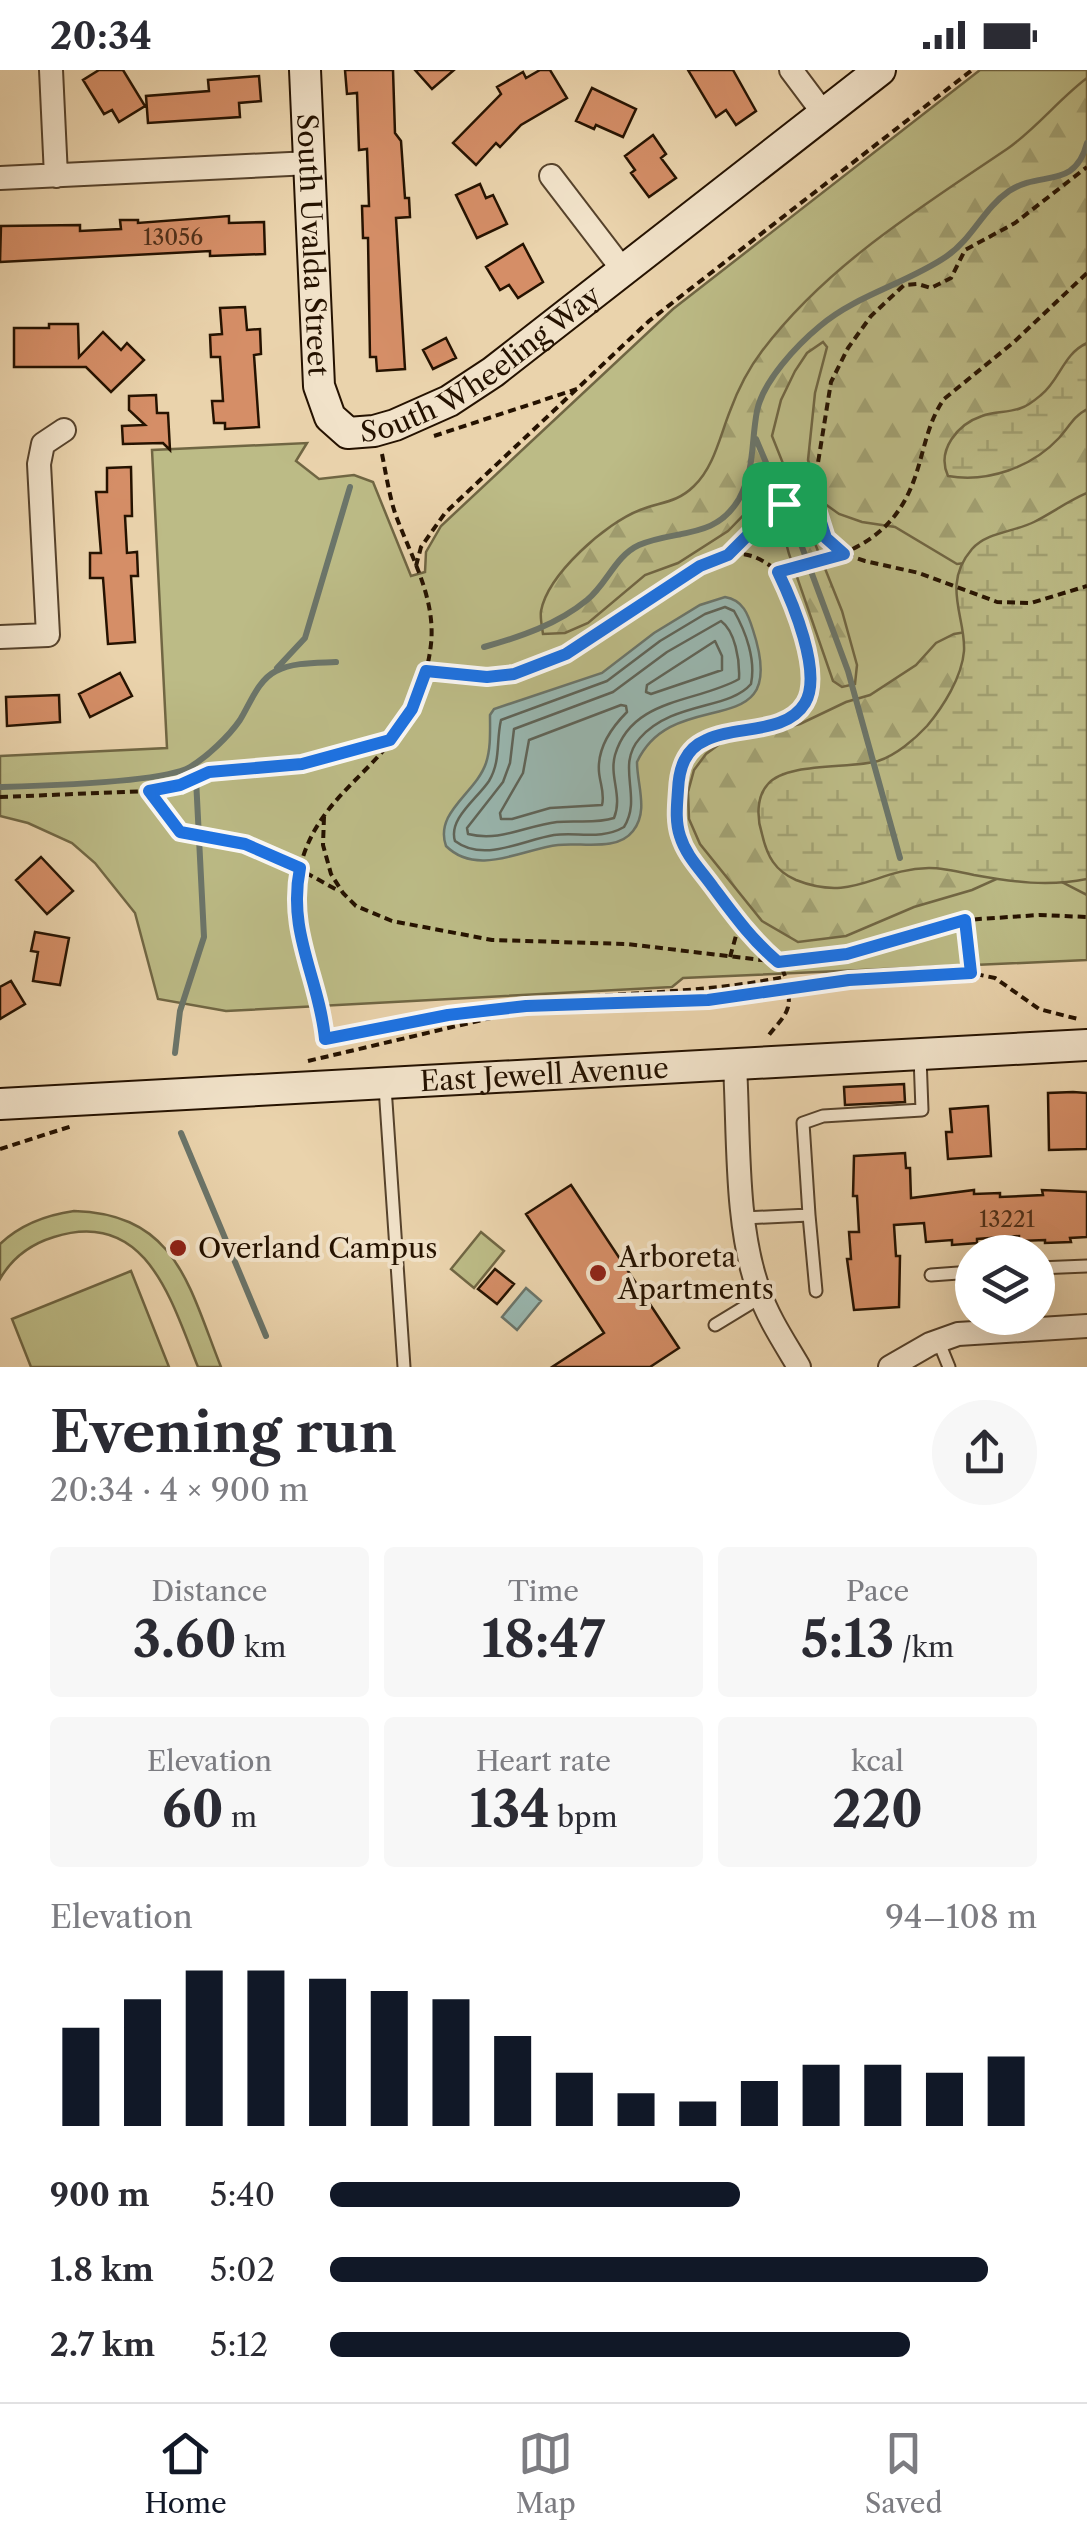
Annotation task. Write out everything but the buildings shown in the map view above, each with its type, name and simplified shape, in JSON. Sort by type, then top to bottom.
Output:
[{"type":"street","points":[[51,70],[56,176]]},
{"type":"street","name":"South Uvalda Street","points":[[305,70],[319,386],[330,417]]},
{"type":"street","points":[[791,70],[824,114]]},
{"type":"street","name":"South Wheeling Way","points":[[330,417],[348,432],[385,443],[426,412],[477,384],[880,70]]},
{"type":"street","points":[[0,178],[310,164]]},
{"type":"street","name":"South Wheeling Way","points":[[551,176],[623,270]]},
{"type":"street","points":[[0,638],[48,635],[39,464],[43,444],[64,430]]},
{"type":"street","name":"East Jewell Avenue","points":[[0,1104],[1087,1045]]},
{"type":"street","points":[[734,1066],[744,1218],[752,1270],[761,1297],[799,1367]]},
{"type":"street","points":[[1055,1325],[1087,1326]]},
{"type":"street","points":[[890,1367],[938,1340],[959,1335]]},
{"type":"lane","points":[[816,1292],[803,1123],[823,1116],[922,1110],[920,1054]]},
{"type":"lane","points":[[384,1084],[404,1367]]},
{"type":"lane","points":[[744,1218],[808,1215]]},
{"type":"lane","points":[[1055,1267],[1087,1266]]},
{"type":"lane","points":[[930,1275],[955,1273]]},
{"type":"lane","points":[[716,1325],[761,1297]]},
{"type":"lane","points":[[938,1340],[950,1367]]},
{"type":"path","points":[[416,566],[421,547],[445,513],[649,321],[972,70]]},
{"type":"path","points":[[1087,167],[1015,223],[965,250],[951,278],[931,288],[904,285],[871,316],[848,348],[831,382],[810,487],[826,538],[844,554],[941,580],[982,598],[1014,603],[1049,599],[1087,586]]},
{"type":"path","points":[[778,572],[844,554],[872,540],[913,484],[936,412],[944,399],[1014,342],[1087,273]]},
{"type":"path","points":[[422,440],[582,388]]},
{"type":"path","points":[[385,443],[393,507],[430,609],[432,640],[412,709],[390,740],[325,812],[300,868],[298,936],[320,1004],[325,1039],[544,998],[688,992],[784,977]]},
{"type":"path","points":[[728,555],[768,515],[810,487]]},
{"type":"path","points":[[426,671],[487,677],[540,666],[592,639],[647,598],[700,566],[728,555],[749,555],[778,572],[806,649],[811,680],[806,702],[786,720],[722,734],[696,746],[681,766],[678,783],[677,819],[688,856],[739,925],[778,962],[784,977],[787,1012],[763,1046]]},
{"type":"path","points":[[0,797],[149,791],[180,785],[209,772],[302,764],[390,740]]},
{"type":"path","points":[[149,791],[180,832],[245,844],[300,868],[370,914],[472,937],[627,944],[778,962],[847,954],[965,920],[1039,915],[1087,917]]},
{"type":"path","points":[[325,812],[325,858],[343,893]]},
{"type":"path","points":[[965,920],[971,973]]},
{"type":"path","points":[[730,957],[739,925]]},
{"type":"path","points":[[448,1015],[546,1004],[708,1000],[849,980],[971,973],[995,978],[1039,1009],[1066,1018],[1087,1019]]},
{"type":"path","points":[[296,1064],[546,1004]]},
{"type":"path","points":[[0,1149],[85,1122]]},
{"type":"green space","points":[[980,70],[1087,70],[1087,960],[683,978],[672,987],[226,1011],[158,999],[135,913],[95,863],[72,843],[28,823],[0,816],[0,756],[167,748],[152,450],[307,443],[296,461],[319,479],[354,475],[373,482],[411,576],[425,572],[426,552],[441,526],[673,309]]},
{"type":"green space","points":[[1087,78],[1087,519],[982,561],[957,564],[895,527],[839,514],[821,501],[808,460],[815,393],[827,347],[823,342],[807,353],[795,371],[781,400],[772,436],[842,611],[857,665],[855,684],[842,687],[833,681],[775,502],[767,496],[761,497],[728,531],[678,563],[645,575],[588,623],[565,633],[543,634],[541,614],[546,597],[580,551],[611,526],[640,510],[681,496],[701,478],[712,461],[752,365],[815,291],[908,216],[1018,141]]},
{"type":"green space","points":[[1087,343],[1087,409],[1059,438],[1036,457],[1008,471],[978,477],[948,476],[947,448],[965,425],[982,416],[1031,403],[1047,389],[1072,354]]},
{"type":"green space","points":[[1087,493],[1087,879],[1030,883],[929,868],[834,888],[796,880],[783,872],[769,856],[759,822],[760,802],[768,784],[789,772],[878,761],[917,736],[939,710],[960,671],[964,638],[956,588],[963,562],[972,549],[985,539],[1034,522]]},
{"type":"green space","points":[[1087,612],[1087,895],[1052,877],[1003,876],[846,936],[798,942],[762,921],[700,844],[689,819],[688,792],[694,770],[721,743],[800,724],[870,695],[916,665],[936,643],[954,634]]},
{"type":"green space","points":[[74,1211],[109,1215],[136,1225],[157,1241],[188,1283],[221,1367],[198,1367],[178,1315],[151,1267],[134,1248],[112,1236],[86,1231],[46,1240],[16,1258],[0,1279],[0,1244],[34,1222]]},
{"type":"green space","points":[[481,1232],[504,1251],[474,1288],[451,1269]]},
{"type":"green space","points":[[131,1271],[169,1367],[31,1367],[12,1319]]},
{"type":"water","points":[[725,597],[740,605],[751,624],[761,667],[757,689],[743,703],[677,724],[654,738],[637,762],[640,815],[626,838],[608,844],[558,845],[486,860],[458,855],[446,846],[446,823],[486,763],[490,715],[494,709],[602,673],[654,633],[700,605]]},
{"type":"water","points":[[526,1288],[541,1301],[517,1330],[502,1317]]},
{"type":"waterway","points":[[484,647],[564,616],[594,593],[624,556],[639,545],[707,527],[729,512],[739,499],[750,467],[760,400],[782,364],[801,343],[834,315],[947,256],[1009,191],[1065,173],[1082,158],[1087,143]]},
{"type":"waterway","points":[[756,439],[848,671],[900,858]]},
{"type":"waterway","points":[[277,668],[305,638],[350,487]]},
{"type":"waterway","points":[[0,787],[128,780],[190,767],[230,733],[270,675],[298,664],[336,662]]},
{"type":"waterway","points":[[175,1053],[180,1011],[204,937],[196,779],[192,766]]},
{"type":"waterway","points":[[181,1133],[266,1336]]},
{"type":"place","name":"Overland Campus","points":[[178,1248]]},
{"type":"place","name":"Arboreta Apartments","points":[[598,1273]]},
{"type":"route","points":[[810,487],[826,538],[844,554],[778,572],[806,649],[810,690],[806,702],[786,720],[709,738],[687,755],[678,783],[677,819],[682,843],[739,925],[778,962],[847,954],[965,920],[971,973],[849,980],[708,1000],[526,1006],[448,1015],[325,1039],[316,986],[298,936],[300,868],[245,844],[180,832],[149,791],[180,785],[209,772],[302,764],[390,740],[412,709],[426,671],[455,676],[514,674],[566,654],[647,598],[700,566],[728,555],[755,526],[784,504],[810,487]]}]
